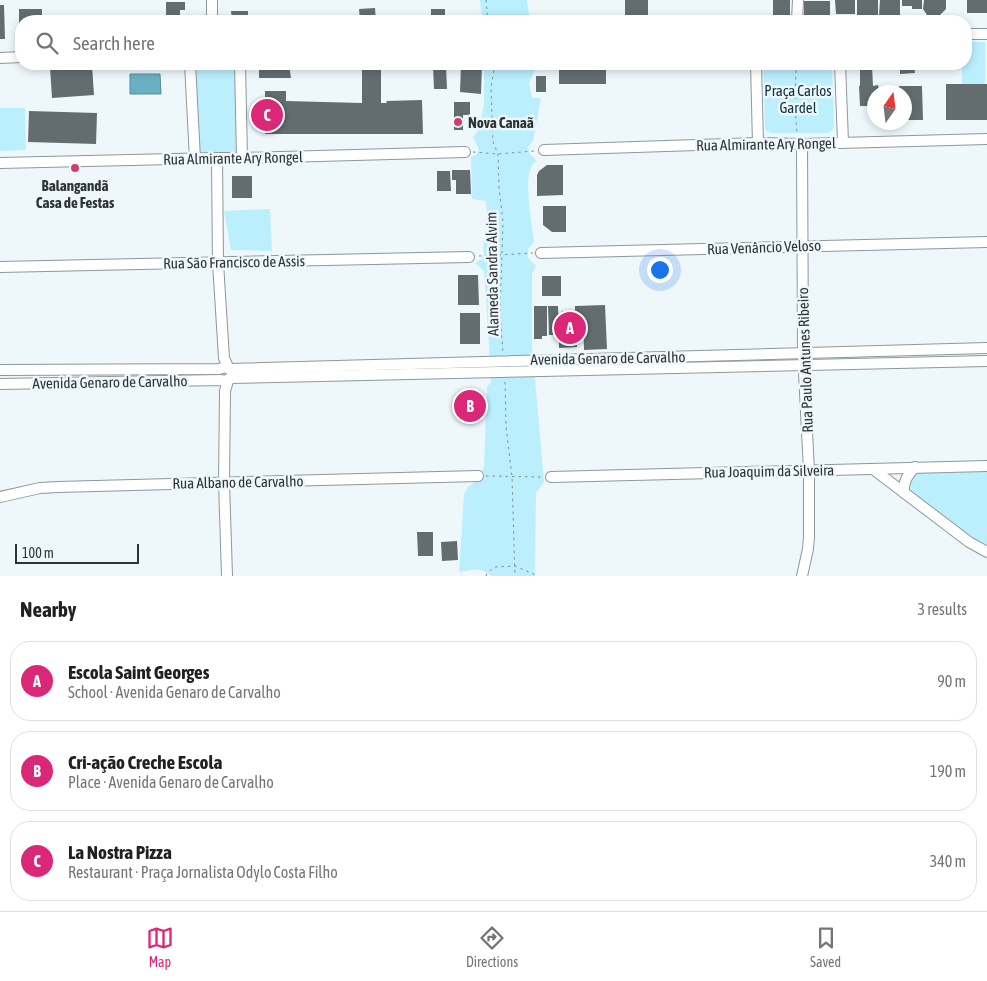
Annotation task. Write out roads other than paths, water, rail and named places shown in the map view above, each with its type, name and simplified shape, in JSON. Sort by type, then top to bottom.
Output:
[{"type":"street","points":[[212,0],[212,15]]},
{"type":"street","points":[[797,15],[798,0]]},
{"type":"street","points":[[972,34],[987,34]]},
{"type":"street","points":[[0,58],[15,57]]},
{"type":"street","points":[[190,70],[195,159]]},
{"type":"street","points":[[240,70],[242,158]]},
{"type":"street","points":[[756,70],[758,143]]},
{"type":"street","points":[[840,70],[843,142]]},
{"type":"street","name":"Rua Almirante Ary Rongel","points":[[544,150],[758,143],[802,144],[987,139]]},
{"type":"street","name":"Rua Paulo Antunes Ribeiro","points":[[802,144],[803,353],[809,471],[809,537],[802,576]]},
{"type":"street","name":"Rua Almirante Ary Rongel","points":[[0,163],[465,152]]},
{"type":"street","points":[[217,158],[218,263],[225,374],[224,482],[227,576]]},
{"type":"street","name":"Rua Venâncio Veloso","points":[[541,253],[987,242]]},
{"type":"street","name":"Rua São Francisco de Assis","points":[[0,267],[469,257]]},
{"type":"street","name":"Avenida Genaro de Carvalho","points":[[0,384],[487,361],[987,348]]},
{"type":"street","points":[[532,360],[529,367],[534,371]]},
{"type":"street","points":[[487,361],[491,365],[491,370],[487,372]]},
{"type":"street","name":"Avenida Genaro de Carvalho","points":[[0,370],[225,374],[505,372],[987,361]]},
{"type":"street","name":"Rua Joaquim da Silveira","points":[[551,477],[987,466]]},
{"type":"street","points":[[904,492],[907,476],[915,467]]},
{"type":"street","points":[[873,469],[969,542],[987,552]]},
{"type":"street","name":"Rua Albano de Carvalho","points":[[0,497],[58,486],[478,476]]},
{"type":"place","name":"La Nostra Pizza","points":[[267,115]]},
{"type":"place","name":"Nova Canaã","points":[[458,122]]},
{"type":"place","name":"Balangandã Casa de Festas","points":[[75,168]]},
{"type":"place","name":"Escola Saint Georges","points":[[570,328]]},
{"type":"place","name":"Cri-ação Creche Escola","points":[[470,406]]},
{"type":"park label","name":"Praça Carlos Gardel","points":[[798,98]]}]
